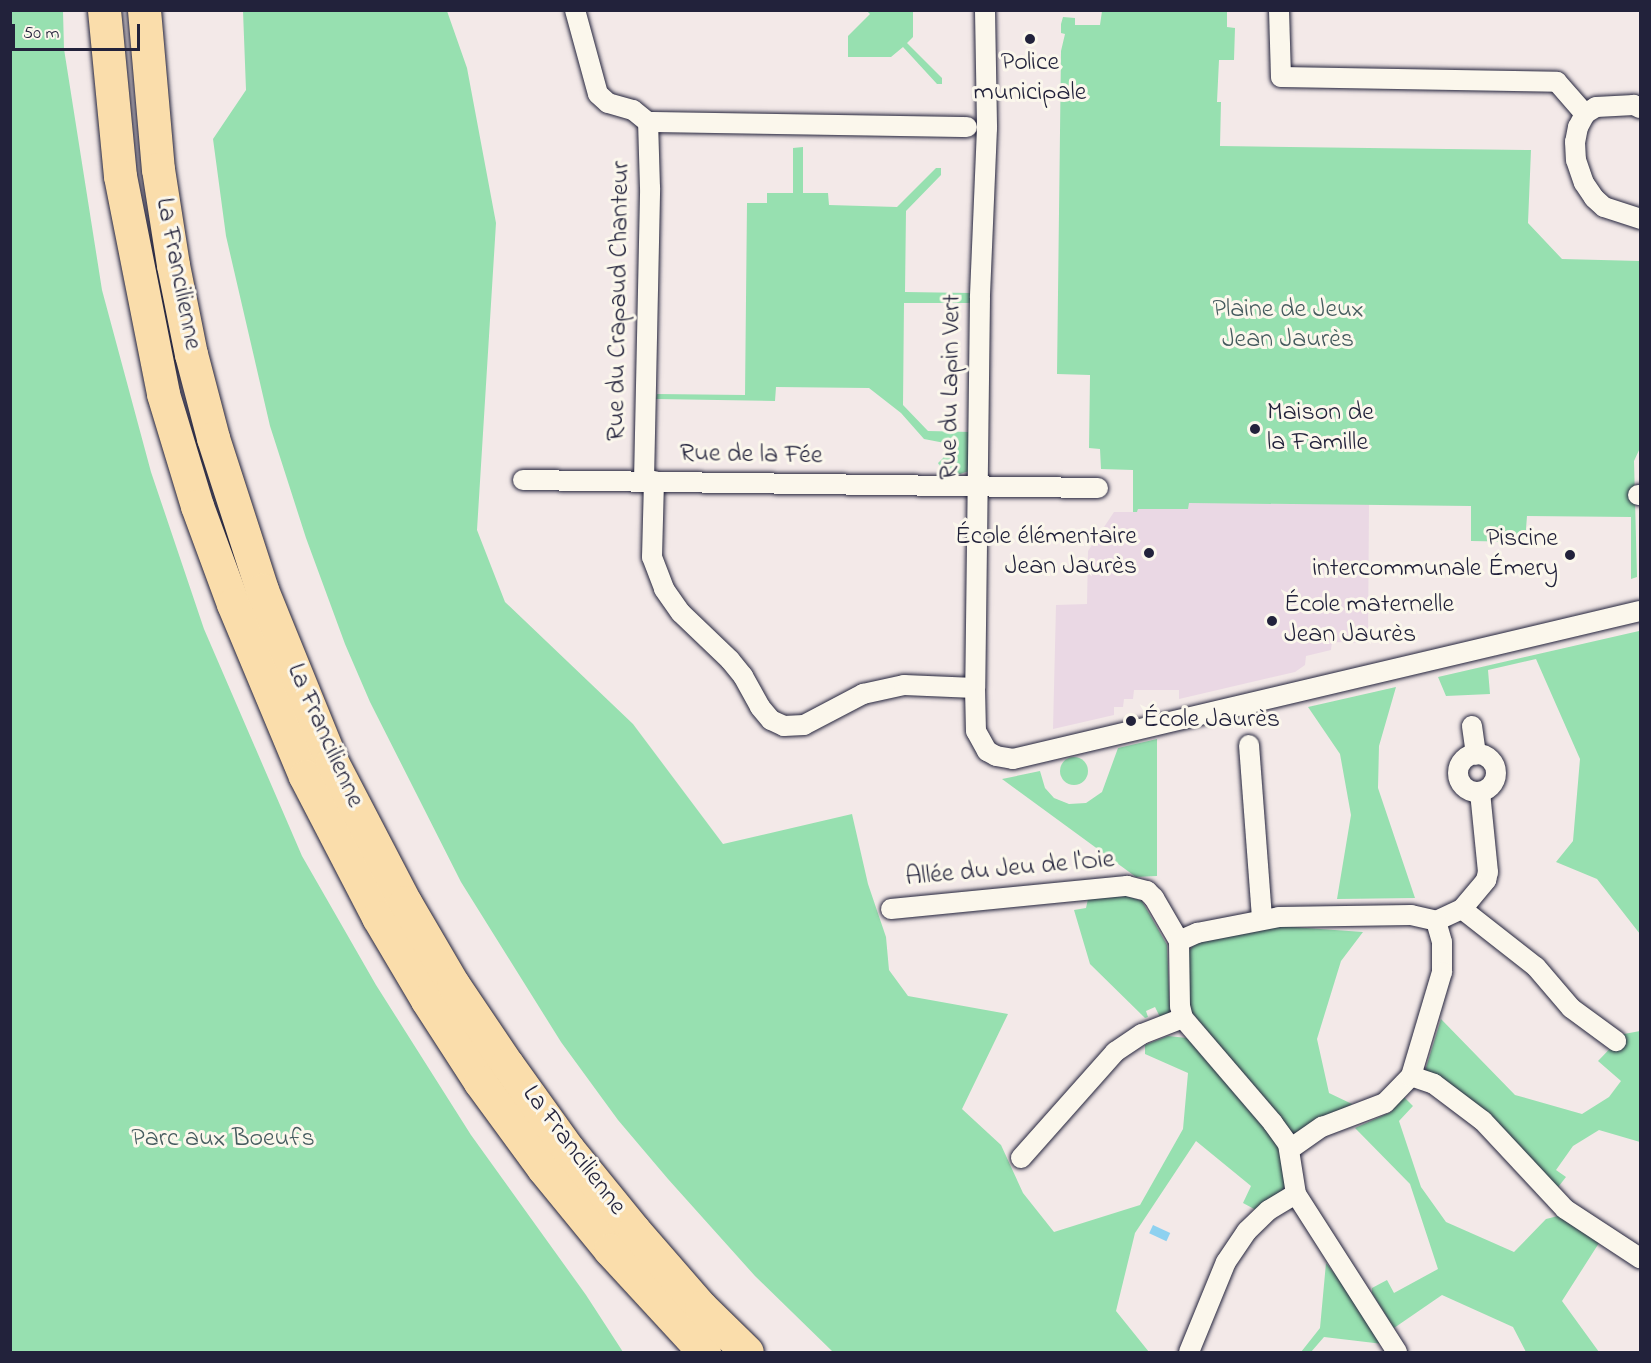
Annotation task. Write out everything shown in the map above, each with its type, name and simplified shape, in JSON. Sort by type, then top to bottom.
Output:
[{"type":"highway","name":"La Francilienne","points":[[104,10],[120,176],[163,394],[197,506],[233,604],[305,777],[378,917],[427,1000],[480,1082],[543,1168],[610,1250],[704,1353]]},
{"type":"highway","name":"La Francilienne","points":[[144,10],[158,170],[173,265],[191,354],[213,438],[262,590],[332,762],[405,902],[453,984],[507,1064],[568,1149],[634,1230],[701,1307],[747,1353]]},
{"type":"street","points":[[575,10],[598,94],[608,103],[633,110],[648,122],[967,127]]},
{"type":"street","name":"Rue du Lapin Vert","points":[[985,10],[987,141],[980,298],[975,688],[976,731],[981,743],[996,756],[1013,759],[1641,611]]},
{"type":"street","points":[[1279,10],[1281,77],[1557,82],[1585,114]]},
{"type":"street","points":[[1641,108],[1614,105],[1596,107],[1585,114],[1578,127],[1575,142],[1576,159],[1584,183],[1604,207],[1641,219]]},
{"type":"street","points":[[987,115],[970,118],[967,127],[970,136],[977,141],[987,141]]},
{"type":"street","name":"Rue du Crapaud Chanteur","points":[[648,122],[650,188],[649,481],[652,556],[664,589],[681,613],[730,660],[771,720],[784,726],[804,725],[863,694],[904,685],[975,688]]},
{"type":"street","name":"Rue de la Fée","points":[[523,480],[1098,488]]},
{"type":"street","points":[[1473,726],[1476,755]]},
{"type":"street","points":[[1249,745],[1262,918]]},
{"type":"street","points":[[1476,755],[1488,758],[1495,768],[1491,786],[1480,792],[1464,787],[1458,776],[1465,759],[1476,755]]},
{"type":"street","points":[[1397,1353],[1296,1194],[1290,1149],[1273,1123],[1183,1018],[1180,1006],[1179,940],[1197,933],[1262,918],[1411,915],[1436,921],[1462,909],[1488,872],[1480,792]]},
{"type":"street","name":"Allée du Jeu de l'Oie","points":[[891,909],[1127,886],[1140,888],[1154,898],[1179,940]]},
{"type":"street","points":[[1462,909],[1536,968],[1571,1008],[1616,1041]]},
{"type":"street","points":[[1290,1149],[1322,1127],[1385,1102],[1411,1076],[1443,972],[1442,942],[1436,921]]},
{"type":"street","points":[[1021,1158],[1115,1052],[1142,1034],[1183,1018]]},
{"type":"street","points":[[1411,1076],[1434,1084],[1483,1121],[1565,1209],[1641,1258]]},
{"type":"street","points":[[1189,1353],[1226,1262],[1247,1231],[1269,1210],[1296,1194]]},
{"type":"shaded area","points":[[1188,503],[1369,504],[1368,643],[1332,642],[1331,650],[1306,656],[1305,665],[1295,672],[1179,699],[1179,690],[1134,690],[1133,699],[1124,699],[1123,707],[1114,707],[1114,715],[1053,729],[1056,605],[1087,604],[1088,551],[1114,512],[1137,512],[1138,509],[1188,509]]},
{"type":"green space","name":"Parc aux Boeufs","points":[[10,11],[63,11],[64,49],[102,290],[151,472],[204,629],[302,856],[376,985],[471,1135],[586,1295],[623,1352],[11,1352]]},
{"type":"green space","points":[[243,11],[447,11],[467,68],[496,223],[477,530],[505,602],[633,724],[723,844],[852,814],[868,884],[886,937],[889,970],[908,996],[1008,1014],[962,1109],[1001,1145],[1023,1193],[1054,1232],[1140,1205],[1183,1129],[1188,1073],[1145,1054],[1145,1045],[1168,1036],[1187,1038],[1267,1126],[1280,1146],[1285,1185],[1283,1194],[1256,1210],[1243,1203],[1251,1186],[1196,1141],[1135,1233],[1116,1311],[1149,1352],[833,1352],[755,1276],[668,1179],[618,1120],[561,1042],[461,882],[370,702],[345,644],[306,538],[270,426],[226,236],[213,139],[246,90]]},
{"type":"green space","points":[[867,11],[913,11],[913,37],[907,43],[942,78],[942,84],[937,84],[903,47],[891,57],[848,57],[848,36],[870,14]]},
{"type":"green space","name":"Plaine de Jeux Jean Jaurès","points":[[1102,11],[1227,11],[1227,27],[1235,28],[1234,60],[1219,60],[1217,102],[1221,102],[1220,146],[1531,150],[1528,223],[1562,259],[1640,261],[1640,448],[1634,461],[1637,577],[1631,579],[1631,517],[1527,516],[1525,542],[1471,541],[1471,506],[1189,503],[1188,509],[1138,509],[1137,512],[1133,512],[1133,470],[1101,469],[1100,449],[1089,448],[1090,375],[1057,374],[1061,51],[1065,34],[1061,33],[1061,24],[1063,17],[1075,18],[1075,25],[1100,25]]},
{"type":"green space","points":[[803,147],[803,193],[828,193],[829,205],[897,207],[936,168],[941,168],[941,175],[906,211],[905,292],[971,293],[971,303],[904,303],[903,405],[928,431],[970,432],[969,471],[957,475],[943,472],[938,463],[951,450],[950,444],[924,439],[901,413],[869,388],[776,387],[775,401],[656,399],[657,394],[745,395],[747,203],[767,203],[767,193],[793,193],[793,148]]},
{"type":"green space","points":[[1639,631],[1640,934],[1597,879],[1556,862],[1573,841],[1580,759],[1536,659],[1488,670],[1490,694],[1446,696],[1438,677]]},
{"type":"green space","points":[[1396,687],[1379,746],[1378,788],[1415,898],[1337,899],[1351,815],[1340,754],[1308,707]]},
{"type":"green space","points":[[1157,739],[1157,876],[1136,877],[1002,779],[1040,771],[1045,788],[1054,798],[1069,804],[1086,803],[1102,792],[1118,748]]},
{"type":"green space","points":[[1074,757],[1084,761],[1088,771],[1084,781],[1074,785],[1064,781],[1060,771],[1064,761]]},
{"type":"green space","points":[[1127,896],[1142,901],[1167,945],[1170,1013],[1160,1017],[1155,1007],[1146,1011],[1148,1017],[1145,1018],[1090,964],[1074,910],[1086,908],[1088,899]]},
{"type":"green space","points":[[1278,926],[1363,932],[1341,961],[1317,1039],[1329,1093],[1352,1104],[1296,1138],[1189,1009],[1188,952],[1193,946],[1200,942]]},
{"type":"green space","points":[[1441,1019],[1515,1095],[1582,1114],[1609,1097],[1621,1081],[1598,1061],[1624,1034],[1640,1031],[1640,1142],[1599,1130],[1573,1146],[1556,1170],[1566,1177],[1555,1191],[1425,1071]]},
{"type":"green space","points":[[1404,1097],[1413,1106],[1399,1121],[1421,1187],[1446,1222],[1514,1252],[1546,1219],[1558,1216],[1599,1243],[1562,1301],[1599,1352],[1526,1352],[1513,1327],[1442,1295],[1394,1328],[1372,1293],[1372,1288],[1387,1280],[1394,1293],[1438,1269],[1410,1184],[1355,1128],[1391,1112]]},
{"type":"green space","points":[[1326,1263],[1351,1294],[1383,1344],[1324,1337],[1311,1352],[1301,1352],[1320,1328]]},
{"type":"water","points":[[1153,1225],[1170,1233],[1166,1241],[1149,1233]]},
{"type":"place","name":"Police municipale","points":[[1030,39]]},
{"type":"place","name":"Maison de la Famille","points":[[1255,429]]},
{"type":"place","name":"École élémentaire Jean Jaurès","points":[[1149,553]]},
{"type":"place","name":"Piscine intercommunale Émery","points":[[1570,555]]},
{"type":"place","name":"École maternelle Jean Jaurès","points":[[1272,621]]},
{"type":"place","name":"École Jaurès","points":[[1131,721]]}]
